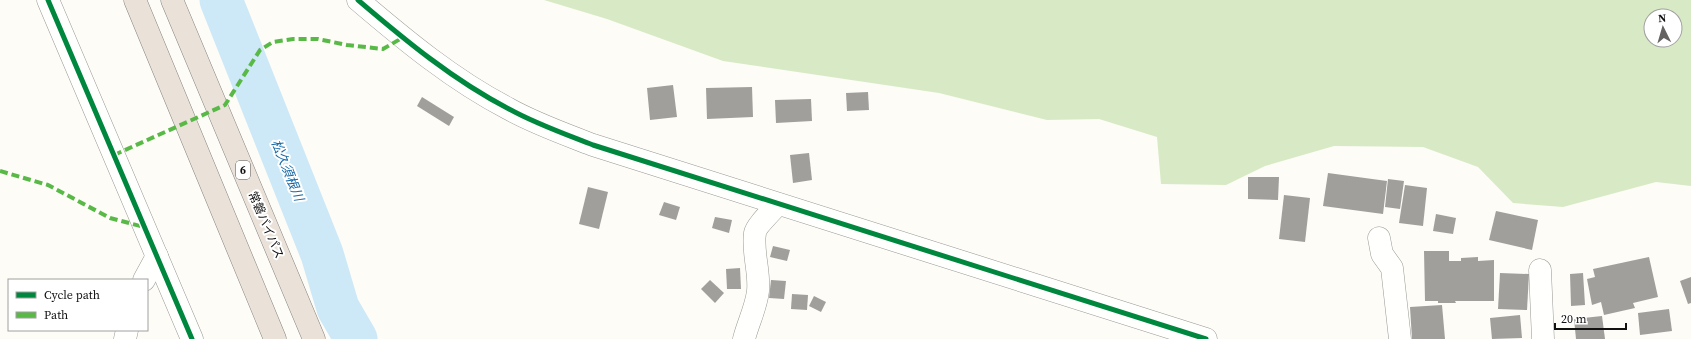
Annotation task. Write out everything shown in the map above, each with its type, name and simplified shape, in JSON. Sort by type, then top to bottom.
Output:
[{"type":"highway","points":[[135,0],[275,339]]},
{"type":"highway","name":"常磐バイパス","points":[[172,0],[314,339]]},
{"type":"street","points":[[48,0],[192,339]]},
{"type":"street","points":[[358,0],[408,42],[468,86],[543,126],[593,145],[1206,339]]},
{"type":"street","points":[[744,339],[753,315],[758,291],[758,266],[755,250],[755,231],[778,204]]},
{"type":"street","points":[[1379,238],[1382,254],[1392,268],[1400,339]]},
{"type":"street","points":[[145,279],[157,256]]},
{"type":"street","points":[[1540,270],[1543,339]]},
{"type":"green space","points":[[544,0],[1691,0],[1691,186],[1656,182],[1563,207],[1513,203],[1478,167],[1423,147],[1334,146],[1265,166],[1226,185],[1161,184],[1157,137],[1099,119],[1047,120],[939,93],[723,61],[607,19]]},
{"type":"building","points":[[673,85],[677,117],[650,120],[647,88]]},
{"type":"building","points":[[752,87],[753,117],[707,119],[706,88]]},
{"type":"building","points":[[868,92],[869,110],[847,111],[846,93]]},
{"type":"building","points":[[422,97],[454,117],[449,126],[417,106]]},
{"type":"building","points":[[811,99],[812,121],[776,123],[775,100]]},
{"type":"building","points":[[809,153],[812,180],[793,183],[790,155]]},
{"type":"building","points":[[1328,173],[1387,181],[1383,214],[1323,206]]},
{"type":"building","points":[[1248,177],[1279,177],[1278,200],[1248,199]]},
{"type":"building","points":[[1388,179],[1404,181],[1400,209],[1385,207]]},
{"type":"building","points":[[1405,185],[1427,188],[1423,226],[1399,223]]},
{"type":"building","points":[[588,187],[608,192],[599,229],[579,224]]},
{"type":"building","points":[[1284,195],[1310,198],[1305,242],[1279,239]]},
{"type":"building","points":[[664,202],[680,207],[676,220],[659,215]]},
{"type":"building","points":[[1496,211],[1538,220],[1532,250],[1489,240]]},
{"type":"building","points":[[1436,214],[1456,218],[1453,234],[1433,231]]},
{"type":"building","points":[[715,217],[732,220],[729,233],[712,228]]},
{"type":"building","points":[[773,246],[790,250],[787,261],[770,257]]},
{"type":"building","points":[[1424,251],[1449,251],[1449,261],[1461,261],[1461,258],[1478,257],[1478,261],[1494,260],[1494,301],[1455,301],[1456,303],[1438,303],[1438,301],[1425,301]]},
{"type":"building","points":[[1649,257],[1658,297],[1633,303],[1635,308],[1604,315],[1601,302],[1592,305],[1587,279],[1595,277],[1593,269]]},
{"type":"building","points":[[740,268],[741,289],[727,289],[726,269]]},
{"type":"building","points":[[1500,273],[1529,274],[1527,310],[1498,309]]},
{"type":"building","points":[[1583,273],[1585,305],[1571,306],[1570,274]]},
{"type":"building","points":[[1691,277],[1691,303],[1688,304],[1680,281]]},
{"type":"building","points":[[710,280],[724,293],[715,303],[701,289]]},
{"type":"building","points":[[771,280],[786,281],[784,299],[769,298]]},
{"type":"building","points":[[792,294],[808,295],[807,310],[791,309]]},
{"type":"building","points":[[814,296],[826,302],[821,312],[809,306]]},
{"type":"building","points":[[1442,305],[1445,339],[1412,339],[1410,307]]},
{"type":"building","points":[[1669,309],[1672,331],[1640,335],[1638,313]]},
{"type":"building","points":[[1520,315],[1522,338],[1492,339],[1490,318]]},
{"type":"building","points":[[1602,316],[1605,339],[1576,339],[1574,319]]},
{"type":"waterway","name":"松久須根川","points":[[221,0],[322,254],[338,308],[356,339]]},
{"type":"marked path","points":[[114,155],[225,105],[260,50],[273,42],[293,39],[318,39],[347,45],[383,49],[402,38]]},
{"type":"marked path","points":[[0,171],[48,185],[110,218],[144,227]]},
{"type":"cycle path","points":[[48,0],[192,339]]},
{"type":"cycle path","points":[[358,0],[430,59],[488,98],[530,119],[593,145],[1206,339]]}]
